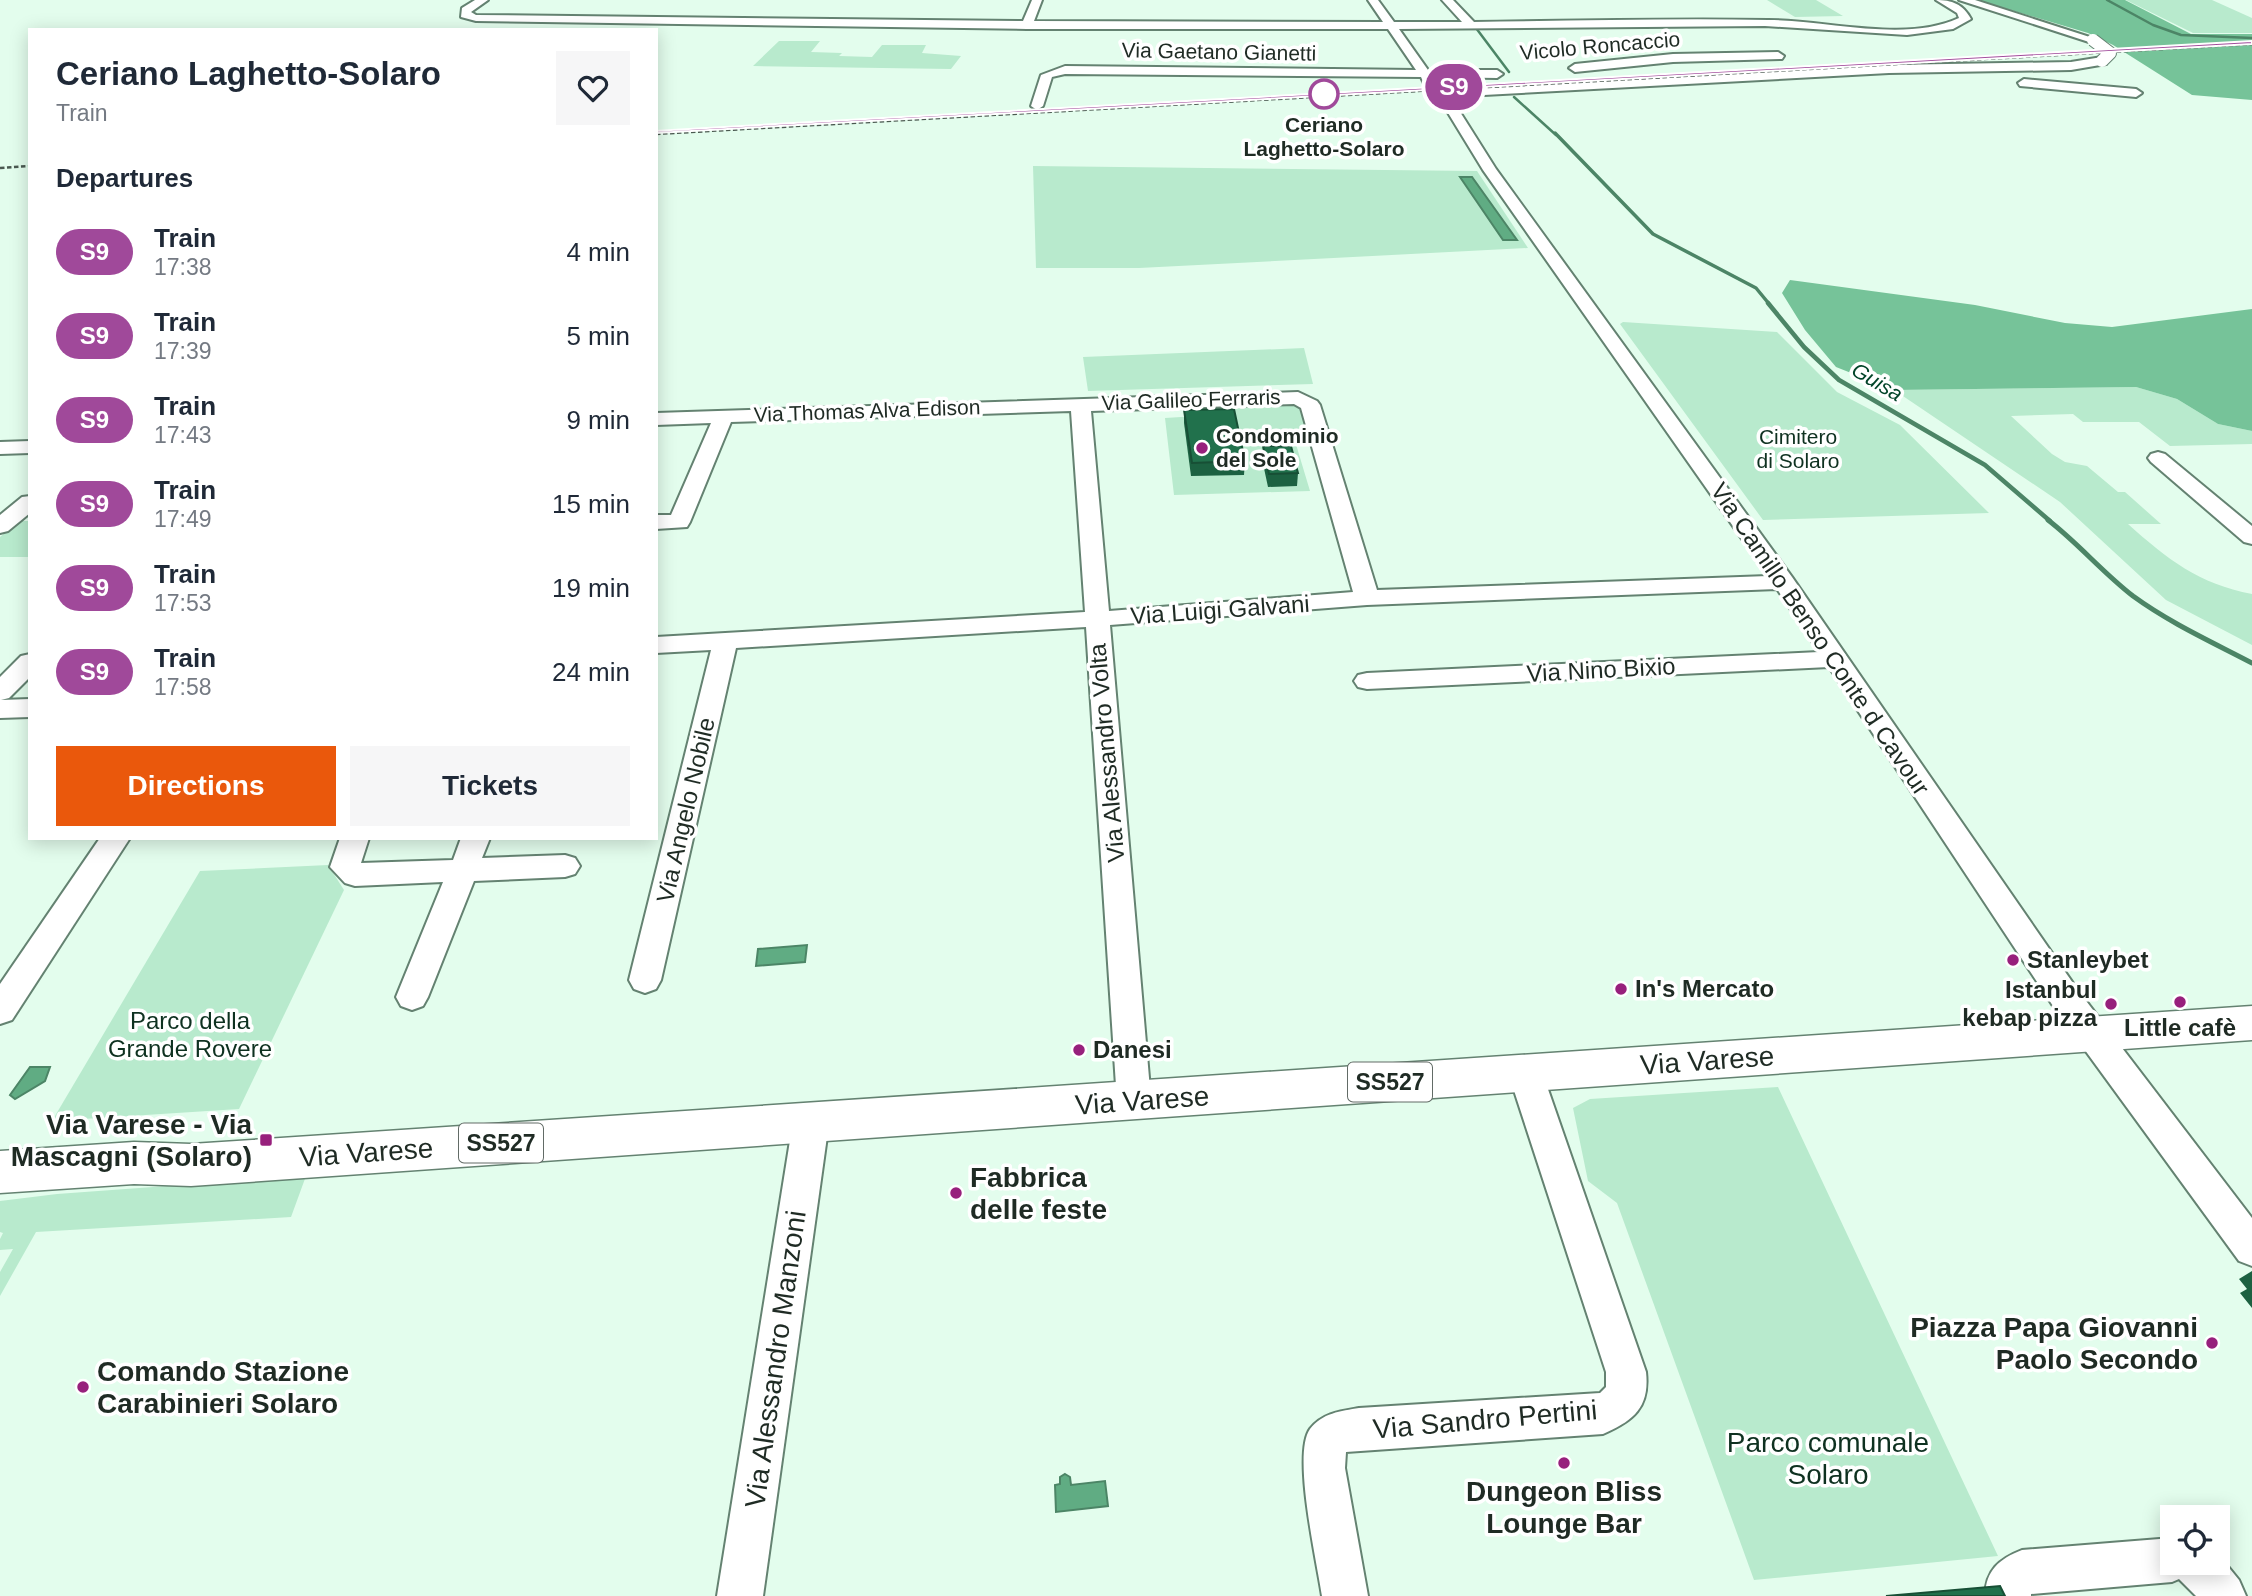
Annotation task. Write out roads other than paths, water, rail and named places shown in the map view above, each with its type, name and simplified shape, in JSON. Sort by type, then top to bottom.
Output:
[{"type":"main road","name":"SS527","points":[[2092,1033],[2252,1023]]},
{"type":"main road","name":"Via Varese","points":[[0,1172],[134,1163],[191,1165],[1525,1072],[2060,1038],[2092,1033]]},
{"type":"main road","name":"Via Varese","points":[[0,1186],[117,1178],[191,1165]]},
{"type":"street","points":[[483,0],[464,13],[467,16],[548,19],[991,25],[1471,24],[1640,29],[1774,23],[1916,32],[1944,29],[1965,19],[1961,11],[1941,0]]},
{"type":"street","points":[[1028,23],[1037,0]]},
{"type":"street","points":[[1369,87],[1431,82],[1373,0]]},
{"type":"street","points":[[1447,0],[1471,24]]},
{"type":"street","points":[[1942,68],[2071,66],[2102,61],[2110,52],[2093,40],[1964,0]]},
{"type":"street","points":[[548,19],[567,6]]},
{"type":"street","points":[[824,23],[839,8]]},
{"type":"street","name":"Vicolo Roncaccio","points":[[1566,69],[1668,54],[1778,56]]},
{"type":"street","points":[[1942,68],[1974,79],[2136,93]]},
{"type":"street","name":"Via Camillo Benso Conte d Cavour","points":[[1942,68],[1484,91],[1452,97],[1448,103],[1546,247],[1784,582],[2092,1033],[2252,1248]]},
{"type":"street","name":"Via Gaetano Gianetti","points":[[1037,106],[1046,75],[1065,69],[1425,74]]},
{"type":"street","name":"Vicolo Roncaccio","points":[[1425,74],[1505,74]]},
{"type":"street","name":"Via Galileo Ferraris","points":[[1079,406],[1282,397],[1303,399],[1310,405],[1367,598]]},
{"type":"street","name":"Via Thomas Alva Edison","points":[[658,419],[1079,406]]},
{"type":"street","name":"Via Alessandro Volta","points":[[1079,406],[1082,414],[1134,1101]]},
{"type":"street","points":[[658,522],[679,522],[724,416]]},
{"type":"street","points":[[0,448],[28,447]]},
{"type":"street","points":[[2158,458],[2252,537]]},
{"type":"street","points":[[0,526],[28,504]]},
{"type":"street","name":"Via Luigi Galvani","points":[[658,645],[1096,620],[1367,598],[1784,582]]},
{"type":"street","name":"Via Angelo Nobile","points":[[645,980],[726,639]]},
{"type":"street","name":"Via Nino Bixio","points":[[1367,681],[1836,659]]},
{"type":"street","points":[[0,692],[28,664]]},
{"type":"street","points":[[0,709],[28,708]]},
{"type":"street","points":[[0,1010],[116,840]]},
{"type":"street","points":[[354,840],[345,867],[355,875],[565,866]]},
{"type":"street","points":[[412,997],[475,840]]},
{"type":"street","name":"Via Sandro Pertini","points":[[1345,1596],[1324,1468],[1324,1444],[1335,1433],[1359,1429],[1604,1413],[1616,1408],[1626,1398],[1626,1373],[1525,1072]]},
{"type":"street","name":"Via Alessandro Manzoni","points":[[740,1596],[811,1122]]},
{"type":"street","points":[[2008,1596],[2008,1584],[2022,1572],[2160,1561]]},
{"type":"street","points":[[2208,1575],[2223,1596]]},
{"type":"waterway","points":[[2107,0],[2153,25],[2181,35],[2252,38]]},
{"type":"waterway","name":"Guisa","points":[[1476,28],[1509,72]]},
{"type":"waterway","name":"Guisa","points":[[1514,97],[1556,135]]},
{"type":"waterway","name":"Guisa","points":[[1555,133],[1653,234],[1756,288],[1770,305]]},
{"type":"waterway","name":"Guisa","points":[[1768,303],[1804,347],[1839,380],[1985,465],[2050,521]]},
{"type":"waterway","name":"Guisa","points":[[2048,520],[2147,606],[2252,663]]},
{"type":"railway","points":[[658,134],[2252,44]]},
{"type":"railway","points":[[0,168],[28,166]]},
{"type":"train","name":"S9","points":[[658,131],[2252,43]]},
{"type":"place","name":"Ceriano Laghetto-Solaro","points":[[1324,94]]},
{"type":"place","name":"Condominio del Sole","points":[[1202,448]]},
{"type":"place","name":"Stanleybet","points":[[2013,960]]},
{"type":"place","name":"In's Mercato","points":[[1621,989]]},
{"type":"place","name":"Little cafè","points":[[2180,1002]]},
{"type":"place","name":"Istanbul kebap pizza","points":[[2111,1004]]},
{"type":"place","name":"Danesi","points":[[1079,1050]]},
{"type":"place","name":"Via Varese - Via Mascagni (Solaro)","points":[[266,1140]]},
{"type":"place","name":"Fabbrica delle feste","points":[[956,1193]]},
{"type":"place","name":"Piazza Papa Giovanni Paolo Secondo","points":[[2212,1343]]},
{"type":"place","name":"Comando Stazione Carabinieri Solaro","points":[[83,1387]]},
{"type":"place","name":"Dungeon Bliss Lounge Bar","points":[[1564,1463]]},
{"type":"park label","name":"Cimitero di Solaro","points":[[1798,449]]},
{"type":"park label","name":"Parco della Grande Rovere","points":[[190,1035]]},
{"type":"park label","name":"Parco comunale Solaro","points":[[1828,1458]]}]
